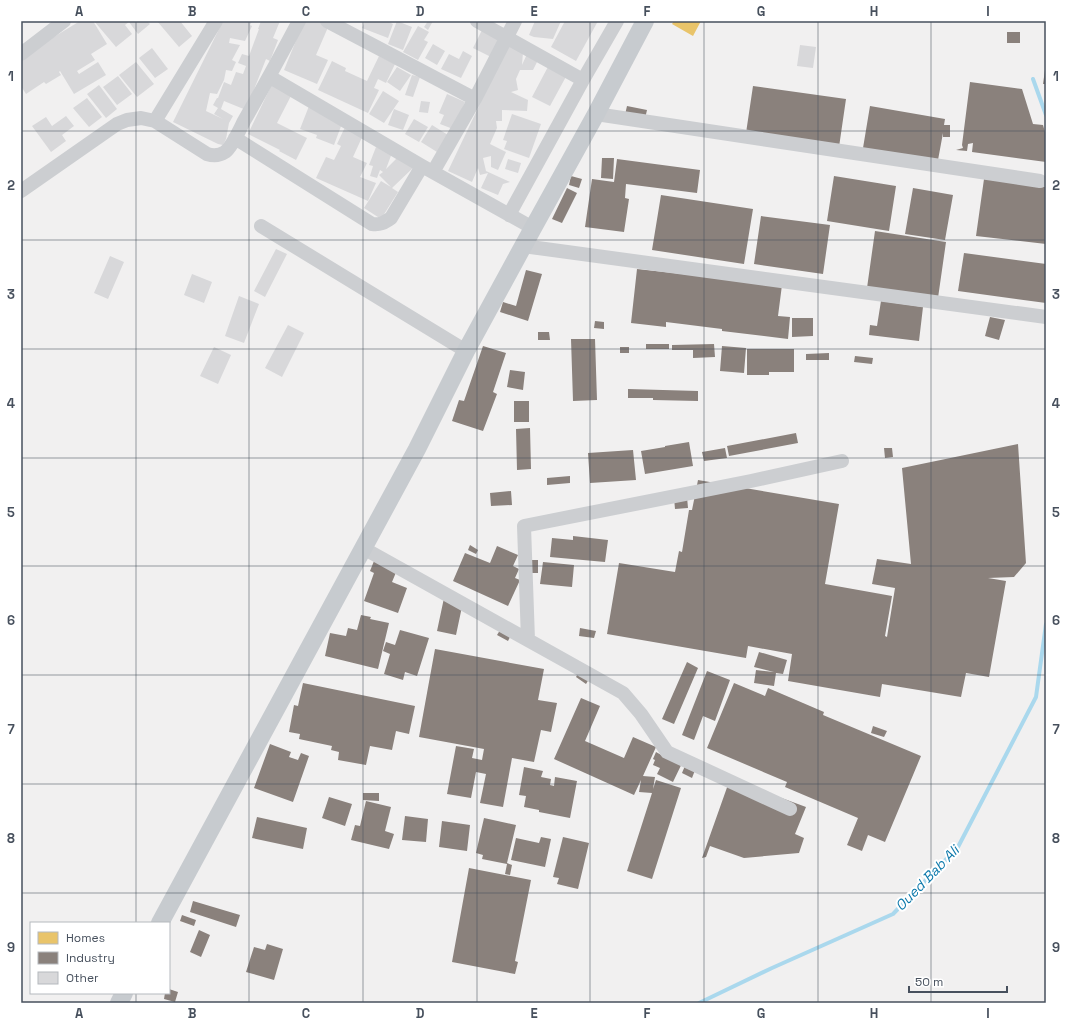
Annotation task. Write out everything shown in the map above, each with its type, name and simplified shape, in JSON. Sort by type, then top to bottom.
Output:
[{"type":"main road","points":[[161,922],[417,449],[466,351],[596,114],[645,21]]},
{"type":"main road","points":[[119,1003],[124,994]]},
{"type":"street","points":[[21,54],[64,21]]},
{"type":"street","points":[[155,121],[216,21]]},
{"type":"street","points":[[21,191],[117,124],[127,120],[141,118],[155,121],[207,154],[218,156],[223,154],[227,151],[235,138],[270,77],[299,21]]},
{"type":"street","points":[[327,21],[475,98]]},
{"type":"street","points":[[477,21],[583,80]]},
{"type":"street","points":[[235,138],[372,224],[379,225],[391,218],[428,169],[475,98],[516,21]]},
{"type":"street","points":[[509,215],[617,21]]},
{"type":"street","points":[[270,77],[533,228]]},
{"type":"street","points":[[596,114],[1040,181]]},
{"type":"street","points":[[261,226],[466,351]]},
{"type":"street","points":[[523,246],[1046,317]]},
{"type":"street","points":[[528,640],[524,526],[751,481],[842,461]]},
{"type":"street","points":[[363,548],[623,693],[641,714],[667,752],[790,809]]},
{"type":"building: Homes","points":[[674,21],[701,21],[693,36],[672,24]]},
{"type":"building: Industry","points":[[1007,32],[1020,32],[1020,43],[1007,43]]},
{"type":"building: Industry","points":[[1045,70],[1046,84],[1043,84]]},
{"type":"building: Industry","points":[[970,82],[1022,89],[1033,124],[1043,125],[1046,136],[1046,162],[972,152],[973,143],[968,144],[967,151],[956,150],[963,148],[962,145]]},
{"type":"building: Industry","points":[[753,86],[846,99],[839,147],[746,133]]},
{"type":"building: Industry","points":[[627,106],[647,110],[644,123],[624,119]]},
{"type":"building: Industry","points":[[870,106],[945,119],[944,125],[950,125],[950,137],[943,137],[943,133],[938,160],[863,148]]},
{"type":"building: Industry","points":[[602,158],[614,158],[613,179],[601,178]]},
{"type":"building: Industry","points":[[617,159],[700,170],[697,193],[626,184],[625,198],[629,199],[624,232],[585,227],[592,179],[614,182]]},
{"type":"building: Industry","points":[[571,176],[582,179],[579,188],[569,185]]},
{"type":"building: Industry","points":[[834,176],[896,186],[889,231],[827,221]]},
{"type":"building: Industry","points":[[984,179],[1046,187],[1046,244],[976,236]]},
{"type":"building: Industry","points":[[567,188],[577,193],[562,223],[552,219]]},
{"type":"building: Industry","points":[[913,188],[953,195],[945,240],[905,234]]},
{"type":"building: Industry","points":[[661,195],[753,209],[744,264],[652,250]]},
{"type":"building: Industry","points":[[761,216],[830,225],[823,274],[754,264]]},
{"type":"building: Industry","points":[[875,231],[946,242],[938,298],[867,288]]},
{"type":"building: Industry","points":[[964,253],[1046,264],[1046,303],[958,291]]},
{"type":"building: Industry","points":[[637,269],[782,285],[778,316],[790,317],[788,339],[666,322],[666,327],[631,323]]},
{"type":"building: Industry","points":[[526,270],[542,274],[528,321],[500,312],[503,302],[516,306]]},
{"type":"building: Industry","points":[[881,301],[923,307],[919,341],[869,335],[870,325],[877,326]]},
{"type":"building: Industry","points":[[990,317],[1005,320],[999,340],[985,336]]},
{"type":"building: Industry","points":[[792,318],[813,318],[813,336],[792,337]]},
{"type":"building: Industry","points":[[595,321],[604,322],[604,329],[594,328]]},
{"type":"building: Industry","points":[[538,332],[549,332],[550,340],[538,340]]},
{"type":"building: Industry","points":[[571,339],[595,339],[597,400],[573,401]]},
{"type":"building: Industry","points":[[646,344],[669,344],[669,349],[646,349]]},
{"type":"building: Industry","points":[[714,344],[715,357],[693,358],[693,350],[672,350],[672,345]]},
{"type":"building: Industry","points":[[483,346],[506,353],[493,392],[497,394],[483,431],[452,421],[459,400],[464,401]]},
{"type":"building: Industry","points":[[722,346],[746,348],[744,373],[720,371]]},
{"type":"building: Industry","points":[[620,347],[629,347],[629,353],[620,353]]},
{"type":"building: Industry","points":[[747,349],[794,349],[794,372],[769,372],[769,375],[747,375]]},
{"type":"building: Industry","points":[[829,353],[829,360],[806,360],[806,354]]},
{"type":"building: Industry","points":[[855,356],[873,358],[872,364],[854,362]]},
{"type":"building: Industry","points":[[510,370],[525,372],[523,390],[507,387]]},
{"type":"building: Industry","points":[[628,389],[698,391],[698,401],[628,398]]},
{"type":"building: Industry","points":[[514,401],[529,401],[529,422],[514,422]]},
{"type":"building: Industry","points":[[530,428],[531,469],[517,470],[516,429]]},
{"type":"building: Industry","points":[[796,433],[798,443],[729,456],[727,446]]},
{"type":"building: Industry","points":[[689,442],[693,466],[645,474],[641,451]]},
{"type":"building: Industry","points":[[1018,444],[1026,563],[1014,577],[988,578],[1006,581],[989,677],[966,673],[961,697],[882,684],[880,697],[788,681],[792,654],[748,646],[746,658],[607,634],[619,563],[675,572],[679,551],[682,552],[689,510],[692,510],[698,480],[839,504],[825,584],[892,596],[885,636],[887,637],[895,588],[872,584],[877,559],[911,564],[902,468]]},
{"type":"building: Industry","points":[[725,448],[727,458],[704,461],[702,452]]},
{"type":"building: Industry","points":[[884,448],[892,448],[893,457],[885,458]]},
{"type":"building: Industry","points":[[633,450],[636,480],[590,483],[588,453]]},
{"type":"building: Industry","points":[[570,476],[570,483],[547,485],[547,478]]},
{"type":"building: Industry","points":[[511,491],[512,505],[491,506],[490,493]]},
{"type":"building: Industry","points":[[687,497],[688,508],[675,509],[674,498]]},
{"type":"building: Industry","points":[[573,536],[608,540],[605,562],[550,557],[552,538],[573,540]]},
{"type":"building: Industry","points":[[470,545],[478,550],[476,554],[468,550]]},
{"type":"building: Industry","points":[[497,546],[518,555],[513,566],[519,569],[515,578],[520,580],[508,606],[453,581],[465,553],[490,563]]},
{"type":"building: Industry","points":[[530,560],[538,560],[538,573],[531,573]]},
{"type":"building: Industry","points":[[374,561],[397,570],[392,582],[407,588],[398,613],[364,601],[374,573],[370,571]]},
{"type":"building: Industry","points":[[543,562],[574,565],[572,587],[540,584]]},
{"type":"building: Industry","points":[[444,598],[463,602],[456,635],[437,631]]},
{"type":"building: Industry","points":[[361,615],[371,617],[370,619],[389,623],[378,669],[325,656],[330,633],[346,636],[348,628],[357,630]]},
{"type":"building: Industry","points":[[502,627],[512,633],[508,641],[497,635]]},
{"type":"building: Industry","points":[[580,628],[596,631],[594,638],[579,636]]},
{"type":"building: Industry","points":[[400,630],[429,638],[417,676],[405,672],[403,680],[384,674],[390,654],[383,651],[386,642],[395,645]]},
{"type":"building: Industry","points":[[435,649],[544,669],[538,700],[557,703],[551,732],[541,730],[534,762],[512,758],[503,807],[480,803],[486,774],[476,772],[471,798],[447,794],[456,746],[474,749],[472,758],[482,760],[484,749],[419,737]]},
{"type":"building: Industry","points":[[759,652],[787,660],[783,674],[776,673],[774,686],[754,683],[756,670],[774,672],[754,667]]},
{"type":"building: Industry","points":[[687,662],[698,668],[674,724],[662,719]]},
{"type":"building: Industry","points":[[581,668],[592,674],[586,684],[576,677]]},
{"type":"building: Industry","points":[[707,671],[730,680],[715,721],[703,716],[694,740],[682,735]]},
{"type":"building: Industry","points":[[303,683],[415,706],[409,734],[396,731],[392,750],[370,746],[366,765],[338,760],[339,752],[331,750],[332,746],[299,739],[300,734],[289,732],[294,705],[298,706]]},
{"type":"building: Industry","points":[[734,683],[765,696],[768,688],[824,712],[823,715],[921,756],[885,842],[868,835],[862,851],[847,845],[858,818],[785,787],[787,782],[707,748]]},
{"type":"building: Industry","points":[[581,698],[600,706],[585,741],[624,758],[633,737],[656,747],[643,776],[655,777],[653,789],[656,780],[681,788],[652,879],[627,871],[652,793],[639,792],[641,780],[634,795],[554,759]]},
{"type":"building: Industry","points":[[873,726],[887,731],[884,737],[871,733]]},
{"type":"building: Industry","points":[[270,744],[291,752],[289,757],[298,760],[301,753],[309,756],[293,802],[254,788]]},
{"type":"building: Industry","points":[[656,752],[663,756],[686,755],[673,782],[657,774],[660,768],[653,765],[655,760],[653,759]]},
{"type":"building: Industry","points":[[687,761],[697,765],[692,778],[682,773]]},
{"type":"building: Industry","points":[[524,767],[543,771],[541,777],[551,779],[550,785],[554,786],[555,777],[577,781],[570,818],[539,812],[539,810],[524,807],[526,796],[519,795]]},
{"type":"building: Industry","points":[[730,779],[806,807],[795,834],[804,838],[799,853],[744,858],[710,846],[706,857],[702,858]]},
{"type":"building: Industry","points":[[363,793],[379,793],[379,801],[363,800]]},
{"type":"building: Industry","points":[[329,797],[352,804],[345,826],[322,818]]},
{"type":"building: Industry","points":[[366,801],[391,807],[385,831],[394,834],[389,849],[351,840],[355,825],[360,826]]},
{"type":"building: Industry","points":[[405,816],[428,819],[426,842],[402,840]]},
{"type":"building: Industry","points":[[257,817],[307,828],[303,849],[252,838]]},
{"type":"building: Industry","points":[[484,818],[516,825],[507,863],[512,865],[510,875],[505,874],[507,864],[482,859],[483,855],[476,853]]},
{"type":"building: Industry","points":[[442,821],[470,825],[467,851],[439,847]]},
{"type":"building: Industry","points":[[541,837],[551,839],[545,867],[511,860],[516,838],[539,843]]},
{"type":"building: Industry","points":[[563,837],[589,843],[578,889],[557,884],[559,878],[553,877]]},
{"type":"building: Industry","points":[[469,868],[531,880],[515,961],[518,962],[515,974],[452,962]]},
{"type":"building: Industry","points":[[193,901],[240,915],[236,927],[190,912]]},
{"type":"building: Industry","points":[[182,915],[196,920],[194,926],[180,921]]},
{"type":"building: Industry","points":[[199,930],[210,935],[201,957],[190,952]]},
{"type":"building: Industry","points":[[267,944],[283,949],[274,980],[246,972],[254,947],[265,950]]},
{"type":"building: Industry","points":[[170,989],[178,992],[175,1002],[164,999],[165,994],[170,994]]},
{"type":"building: Other","points":[[80,21],[93,21],[107,44],[91,54],[95,60],[77,71],[79,74],[98,62],[106,75],[74,94],[60,71],[59,72],[61,75],[46,84],[44,82],[26,94],[21,86],[21,57]]},
{"type":"building: Other","points":[[94,21],[147,21],[150,24],[138,34],[129,22],[125,25],[132,34],[116,47]]},
{"type":"building: Other","points":[[157,21],[180,21],[192,36],[179,47]]},
{"type":"building: Other","points":[[223,21],[252,21],[250,25],[252,26],[245,41],[230,38],[229,43],[240,45],[232,60],[236,62],[232,71],[226,70],[224,80],[217,94],[210,93],[206,111],[223,119],[214,114],[218,108],[213,105],[218,98],[224,82],[231,85],[236,72],[243,74],[246,66],[238,63],[242,54],[249,56],[261,21],[280,21],[273,38],[278,40],[270,61],[266,59],[246,110],[224,101],[221,109],[233,116],[229,123],[226,139],[223,145],[173,122]]},
{"type":"building: Other","points":[[304,21],[320,21],[329,25],[316,55],[328,60],[317,84],[284,70]]},
{"type":"building: Other","points":[[365,21],[387,21],[393,24],[388,38],[362,28]]},
{"type":"building: Other","points":[[397,21],[412,27],[403,50],[388,44]]},
{"type":"building: Other","points":[[428,21],[433,21],[428,30],[424,27]]},
{"type":"building: Other","points":[[535,21],[561,21],[553,39],[529,35]]},
{"type":"building: Other","points":[[565,21],[598,21],[576,61],[551,47]]},
{"type":"building: Other","points":[[418,26],[429,32],[424,40],[428,42],[418,60],[403,52]]},
{"type":"building: Other","points":[[482,30],[500,39],[491,57],[473,48]]},
{"type":"building: Other","points":[[433,44],[445,51],[437,65],[425,58]]},
{"type":"building: Other","points":[[508,45],[523,52],[522,65],[527,54],[538,60],[533,70],[520,70],[516,79],[518,90],[511,92],[528,100],[527,111],[502,110],[502,121],[496,121],[497,128],[490,144],[506,152],[498,170],[491,167],[491,156],[483,158],[486,171],[510,182],[503,184],[498,195],[481,188],[488,173],[480,175],[478,168],[472,182],[448,171]]},
{"type":"building: Other","points":[[800,45],[816,47],[813,68],[797,66]]},
{"type":"building: Other","points":[[152,48],[168,69],[155,78],[139,58]]},
{"type":"building: Other","points":[[463,51],[472,56],[461,78],[441,69],[449,54],[459,59]]},
{"type":"building: Other","points":[[379,56],[395,64],[386,83],[378,79],[374,88],[379,90],[368,113],[318,90],[332,61],[346,68],[345,71],[367,81]]},
{"type":"building: Other","points":[[136,62],[154,84],[137,97],[119,75]]},
{"type":"building: Other","points":[[550,63],[568,73],[550,106],[532,97]]},
{"type":"building: Other","points":[[397,67],[411,75],[400,91],[387,82]]},
{"type":"building: Other","points":[[412,75],[420,77],[413,97],[405,95]]},
{"type":"building: Other","points":[[118,76],[132,94],[117,105],[103,87]]},
{"type":"building: Other","points":[[273,82],[293,92],[277,123],[307,138],[296,160],[248,134]]},
{"type":"building: Other","points":[[99,85],[117,109],[106,118],[87,94]]},
{"type":"building: Other","points":[[383,91],[399,101],[384,123],[369,114]]},
{"type":"building: Other","points":[[447,94],[465,102],[453,129],[440,124],[444,115],[439,113]]},
{"type":"building: Other","points":[[87,98],[102,117],[89,127],[73,108]]},
{"type":"building: Other","points":[[421,101],[430,102],[428,113],[419,112]]},
{"type":"building: Other","points":[[309,106],[343,121],[334,145],[316,138],[317,135],[300,129]]},
{"type":"building: Other","points":[[394,109],[409,115],[403,130],[388,125]]},
{"type":"building: Other","points":[[512,114],[541,124],[529,158],[504,149],[507,141],[503,140]]},
{"type":"building: Other","points":[[66,116],[74,126],[62,135],[66,141],[51,152],[32,126],[46,117],[52,126]]},
{"type":"building: Other","points":[[414,119],[428,127],[419,142],[405,134]]},
{"type":"building: Other","points":[[346,125],[364,133],[353,157],[367,163],[360,177],[376,183],[368,201],[316,178],[326,157],[334,160],[341,146],[337,144]]},
{"type":"building: Other","points":[[432,125],[448,135],[437,152],[421,142]]},
{"type":"building: Other","points":[[376,147],[392,153],[386,169],[401,154],[414,167],[392,188],[398,192],[381,219],[364,208],[381,181],[391,187],[379,175],[383,172],[380,170],[377,178],[370,176],[373,166],[369,165]]},
{"type":"building: Other","points":[[508,159],[521,163],[518,173],[505,169]]},
{"type":"building: Other","points":[[276,249],[287,254],[265,297],[254,291]]},
{"type":"building: Other","points":[[110,256],[124,262],[108,299],[94,293]]},
{"type":"building: Other","points":[[192,274],[212,282],[204,303],[184,295]]},
{"type":"building: Other","points":[[239,296],[259,304],[244,343],[225,336]]},
{"type":"building: Other","points":[[288,325],[304,333],[282,377],[265,368]]},
{"type":"building: Other","points":[[214,347],[231,355],[218,384],[200,376]]},
{"type":"waterway","name":"Oued Bab Ali","points":[[1033,79],[1046,115]]},
{"type":"waterway","name":"Oued Bab Ali","points":[[699,1003],[772,968],[893,914],[958,847],[1036,697],[1046,624]]}]
